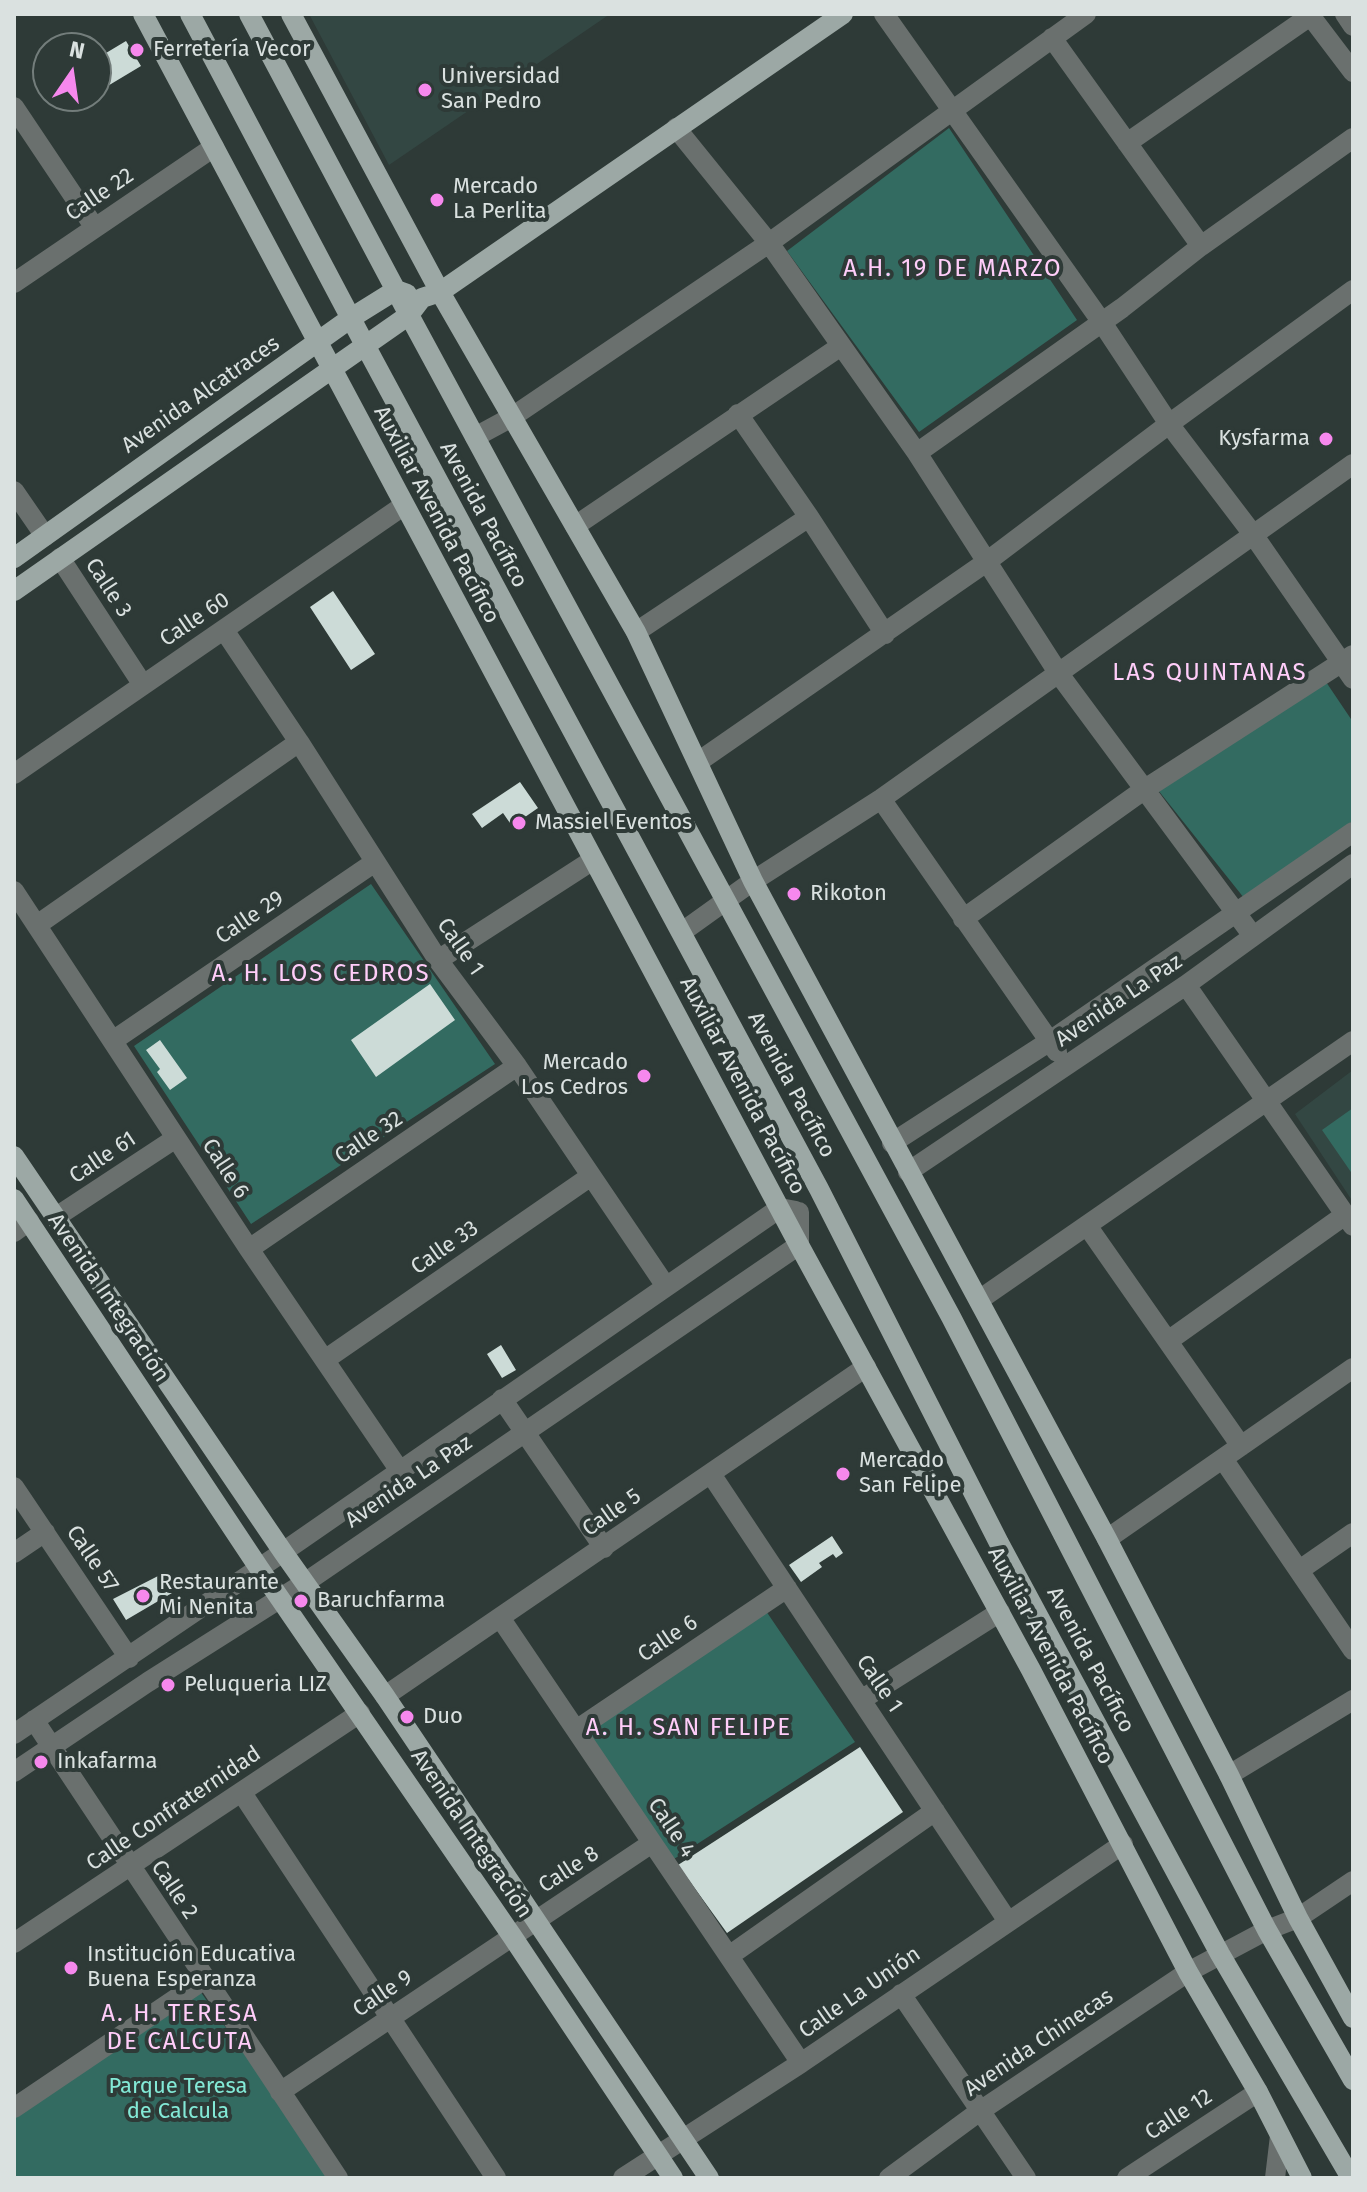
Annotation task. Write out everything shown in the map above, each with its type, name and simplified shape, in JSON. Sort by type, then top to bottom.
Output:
[{"type":"main road","name":"Auxiliar Avenida Pacífico","points":[[143,14],[593,860],[790,1210],[799,1245],[1000,1612],[1188,1972],[1258,2092],[1302,2178]]},
{"type":"main road","name":"Avenida Pacífico","points":[[190,14],[819,1189],[992,1529],[1220,1954],[1351,2178]]},
{"type":"main road","name":"Avenida Pacífico","points":[[249,14],[951,1317],[1267,1930],[1353,2080]]},
{"type":"main road","points":[[291,14],[431,295],[512,417],[636,632],[753,881],[1107,1539],[1229,1775],[1298,1918],[1353,2018]]},
{"type":"main road","points":[[14,591],[409,315],[431,295],[843,14]]},
{"type":"main road","name":"Avenida Alcatraces","points":[[14,558],[351,318],[396,290]]},
{"type":"main road","points":[[396,290],[431,295]]},
{"type":"main road","points":[[14,1156],[283,1552],[385,1696],[709,2178]]},
{"type":"main road","name":"Avenida Integración","points":[[14,1199],[22,1226],[360,1713],[673,2178]]},
{"type":"street","points":[[884,14],[1101,321],[1169,424],[1349,666],[1145,789],[963,919]]},
{"type":"street","points":[[475,437],[512,417],[769,243],[1086,14]]},
{"type":"street","points":[[1345,14],[1353,26]]},
{"type":"street","points":[[1127,143],[1311,15],[1353,72]]},
{"type":"street","points":[[1052,38],[1201,246]]},
{"type":"street","points":[[14,107],[95,228]]},
{"type":"street","points":[[676,128],[769,243],[917,453],[1059,674],[1253,936]]},
{"type":"street","points":[[917,453],[1122,308],[1201,246],[1353,138]]},
{"type":"street","name":"Calle 22","points":[[14,283],[214,147]]},
{"type":"street","points":[[698,762],[985,563],[1353,290]]},
{"type":"street","points":[[575,526],[841,346]]},
{"type":"street","points":[[738,414],[885,634]]},
{"type":"street","points":[[682,932],[753,881],[881,799],[1353,464]]},
{"type":"street","points":[[14,491],[45,536]]},
{"type":"street","name":"Calle 60","points":[[14,774],[403,506]]},
{"type":"street","points":[[636,632],[809,517]]},
{"type":"street","name":"Calle 3","points":[[60,558],[143,685]]},
{"type":"street","name":"Calle 1","points":[[224,630],[438,960],[517,1066],[665,1285]]},
{"type":"street","points":[[37,925],[299,742]]},
{"type":"street","points":[[881,799],[1066,1065]]},
{"type":"street","points":[[892,1143],[1050,1041],[1353,832]]},
{"type":"street","points":[[438,960],[593,860]]},
{"type":"street","name":"Calle 29","points":[[114,1040],[375,862]]},
{"type":"street","name":"Avenida La Paz","points":[[908,1172],[1186,985],[1353,864]]},
{"type":"street","name":"Calle 6","points":[[14,891],[249,1249],[400,1471]]},
{"type":"street","points":[[1168,1341],[1349,1220],[1186,985]]},
{"type":"street","points":[[979,1300],[1353,1041]]},
{"type":"street","name":"Calle 32","points":[[249,1249],[517,1066]]},
{"type":"street","name":"Calle 61","points":[[56,1217],[176,1138]]},
{"type":"street","name":"Calle 33","points":[[326,1359],[591,1176]]},
{"type":"street","points":[[14,1734],[283,1552],[665,1285],[790,1210],[819,1189]]},
{"type":"street","points":[[1088,1227],[1241,1446]]},
{"type":"street","name":"Avenida La Paz","points":[[14,1772],[306,1582],[799,1245]]},
{"type":"street","name":"Calle 5","points":[[385,1696],[866,1367]]},
{"type":"street","points":[[1107,1539],[1353,1368]]},
{"type":"street","points":[[502,1399],[604,1548]]},
{"type":"street","points":[[1223,1459],[1301,1569],[1353,1650]]},
{"type":"street","name":"Calle 1","points":[[711,1474],[1007,1920]]},
{"type":"street","name":"Calle 57","points":[[14,1487],[129,1658]]},
{"type":"street","points":[[14,1553],[45,1532]]},
{"type":"street","points":[[1301,1569],[1353,1533]]},
{"type":"street","name":"Calle 6","points":[[576,1730],[787,1588]]},
{"type":"street","points":[[861,1700],[1000,1612]]},
{"type":"street","name":"Calle 4","points":[[501,1619],[801,2063]]},
{"type":"street","points":[[1229,1775],[1353,1700]]},
{"type":"street","name":"Calle Confraternidad","points":[[14,1943],[360,1713]]},
{"type":"street","name":"Calle 2","points":[[34,1720],[338,2178]]},
{"type":"street","points":[[242,1793],[496,2178]]},
{"type":"street","points":[[729,1956],[935,1811]]},
{"type":"street","name":"Calle 8","points":[[512,1936],[652,1843]]},
{"type":"street","name":"Calle La Unión","points":[[623,2178],[801,2063],[1123,1844]]},
{"type":"street","points":[[1267,1930],[1298,1918],[1353,1881]]},
{"type":"street","name":"Avenida Chinecas","points":[[889,2178],[980,2111],[1188,1972],[1267,1930]]},
{"type":"street","name":"Calle 9","points":[[280,2092],[512,1936]]},
{"type":"street","points":[[14,2108],[205,1979]]},
{"type":"street","points":[[901,1994],[1026,2178]]},
{"type":"street","name":"Calle 12","points":[[1127,2178],[1258,2092]]},
{"type":"street","points":[[1275,2178],[1280,2136]]},
{"type":"shaded area","name":"Universidad San Pedro","points":[[309,14],[610,14],[389,165]]},
{"type":"shaded area","points":[[1353,1070],[1353,1202],[1295,1114]]},
{"type":"green space","points":[[949,128],[1077,320],[919,432],[787,251]]},
{"type":"green space","points":[[1322,676],[1353,722],[1353,821],[1244,898],[1158,790]]},
{"type":"green space","points":[[371,884],[495,1064],[251,1224],[134,1046]]},
{"type":"green space","points":[[1353,1108],[1353,1175],[1322,1130]]},
{"type":"green space","points":[[766,1611],[855,1742],[674,1859],[588,1733]]},
{"type":"green space","name":"Parque Teresa de Calcula","points":[[200,1991],[332,2178],[14,2178],[14,2114]]},
{"type":"building","points":[[126,41],[141,66],[112,83],[112,49]]},
{"type":"building","points":[[333,591],[375,654],[351,670],[310,607]]},
{"type":"building","points":[[520,782],[538,808],[512,826],[503,813],[482,828],[472,814]]},
{"type":"building","points":[[430,984],[455,1020],[376,1077],[351,1040]]},
{"type":"building","points":[[160,1040],[187,1078],[170,1090],[146,1050]]},
{"type":"building","points":[[501,1345],[516,1370],[502,1378],[487,1354]]},
{"type":"building","points":[[832,1536],[843,1553],[836,1558],[833,1554],[819,1563],[822,1567],[801,1582],[789,1565]]},
{"type":"building","name":"Restaurante Mi Nenita","points":[[160,1575],[172,1593],[126,1620],[113,1599]]},
{"type":"building","points":[[860,1747],[903,1812],[727,1933],[678,1865]]},
{"type":"place","name":"Ferretería Vecor","points":[[137,50]]},
{"type":"place","name":"Universidad San Pedro","points":[[425,90]]},
{"type":"place","name":"Mercado La Perlita","points":[[437,200]]},
{"type":"place","name":"Kysfarma","points":[[1326,439]]},
{"type":"place","name":"Massiel Eventos","points":[[519,823]]},
{"type":"place","name":"Rikoton","points":[[794,894]]},
{"type":"place","name":"Mercado Los Cedros","points":[[644,1076]]},
{"type":"place","name":"Mercado San Felipe","points":[[843,1474]]},
{"type":"place","name":"Restaurante Mi Nenita","points":[[143,1596]]},
{"type":"place","name":"Baruchfarma","points":[[301,1601]]},
{"type":"place","name":"Peluqueria LIZ","points":[[168,1685]]},
{"type":"place","name":"Duo","points":[[407,1717]]},
{"type":"place","name":"Inkafarma","points":[[41,1762]]},
{"type":"place","name":"Institución Educativa Buena Esperanza","points":[[71,1968]]},
{"type":"district","name":"A.H. 19 DE MARZO","points":[[953,269]]},
{"type":"district","name":"LAS QUINTANAS","points":[[1210,673]]},
{"type":"district","name":"A. H. LOS CEDROS","points":[[321,974]]},
{"type":"district","name":"A. H. SAN FELIPE","points":[[689,1728]]},
{"type":"district","name":"A. H. TERESA DE CALCUTA","points":[[180,2028]]}]
